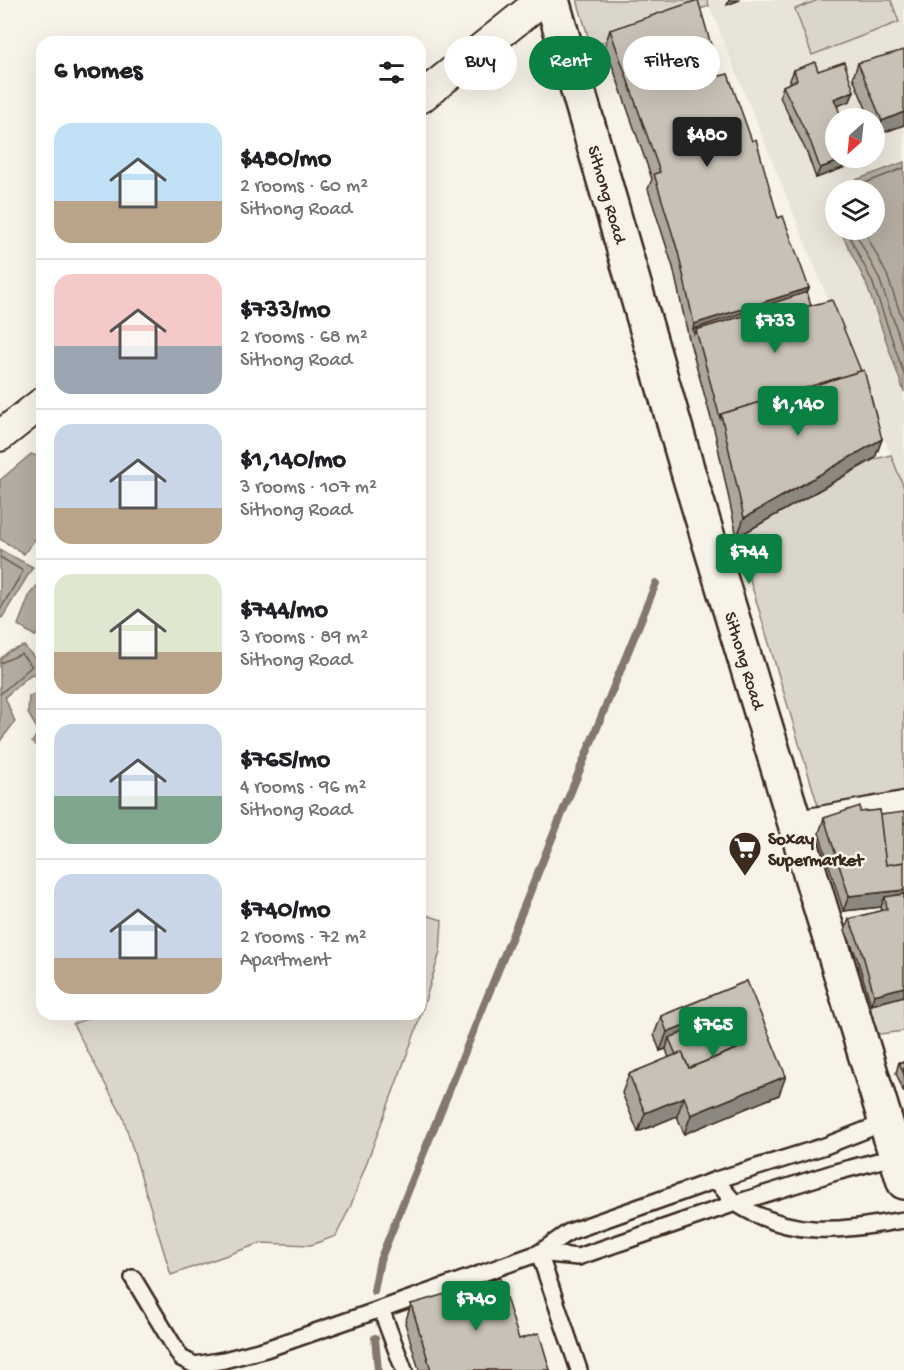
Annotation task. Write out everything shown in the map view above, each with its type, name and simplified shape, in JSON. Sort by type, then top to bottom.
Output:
[{"type":"main road","name":"Sithong Road","points":[[552,0],[689,475],[900,1169]]},
{"type":"street","points":[[426,93],[542,0]]},
{"type":"street","points":[[0,436],[36,408]]},
{"type":"street","points":[[797,826],[904,807]]},
{"type":"lane","points":[[133,1278],[181,1358],[195,1365],[224,1360],[266,1349],[381,1310],[539,1253],[569,1232],[716,1180],[825,1146],[886,1122]]},
{"type":"lane","points":[[539,1253],[578,1257],[736,1203],[836,1172],[900,1169]]},
{"type":"lane","points":[[716,1180],[736,1203],[771,1220],[806,1230],[850,1228],[904,1220]]},
{"type":"lane","points":[[539,1253],[579,1370]]},
{"type":"lane","points":[[381,1310],[404,1370]]},
{"type":"shaded area","points":[[577,0],[707,0],[709,6],[611,39],[611,36],[588,36]]},
{"type":"shaded area","points":[[707,0],[904,0],[904,488]]},
{"type":"shaded area","points":[[818,0],[891,0],[899,22],[812,55],[795,9]]},
{"type":"shaded area","points":[[891,455],[904,488],[904,790],[818,806],[737,537],[875,459]]},
{"type":"shaded area","points":[[426,915],[442,920],[440,952],[426,998]]},
{"type":"shaded area","points":[[904,996],[904,1031],[872,1035],[871,1005]]},
{"type":"shaded area","points":[[83,1020],[419,1020],[351,1205],[336,1236],[311,1245],[261,1243],[171,1275],[123,1117],[73,1024]]},
{"type":"water","points":[[904,162],[904,392],[866,283],[845,240],[885,240],[885,180],[855,180]]},
{"type":"water","points":[[31,454],[36,456],[36,538],[24,554],[0,539],[0,480]]},
{"type":"water","points":[[0,550],[33,567],[2,618],[0,617]]},
{"type":"water","points":[[36,587],[35,636],[18,625],[30,594]]},
{"type":"water","points":[[24,646],[36,659],[36,674],[30,675],[5,697],[15,722],[0,741],[0,659],[8,652]]},
{"type":"water","points":[[36,693],[36,727],[28,713],[29,696]]},
{"type":"building","points":[[698,0],[708,36],[623,36],[623,67],[610,30]]},
{"type":"building","points":[[904,50],[904,112],[885,120],[885,108],[877,108],[858,63]]},
{"type":"building","points":[[815,62],[818,71],[844,62],[854,91],[834,99],[838,108],[825,108],[825,166],[820,168],[811,143],[783,86],[797,80],[794,70]]},
{"type":"building","points":[[728,74],[752,141],[756,139],[778,218],[783,216],[809,288],[694,324],[678,252],[654,174],[660,172],[631,90],[720,90],[720,76]]},
{"type":"building","points":[[807,292],[811,306],[775,315],[773,307],[696,330],[694,334],[693,329]]},
{"type":"building","points":[[832,300],[861,371],[721,414],[720,418],[696,330],[773,307],[775,315]]},
{"type":"building","points":[[864,370],[882,439],[744,518],[721,414]]},
{"type":"building","points":[[860,806],[860,812],[880,810],[886,865],[904,862],[904,890],[849,896],[824,818]]},
{"type":"building","points":[[904,812],[904,862],[886,865],[880,815]]},
{"type":"building","points":[[904,894],[904,987],[874,995],[861,948],[849,919],[887,909],[885,897]]},
{"type":"building","points":[[747,981],[786,1076],[691,1115],[684,1097],[645,1113],[629,1074],[682,1052],[689,1068],[744,1046],[728,1007],[667,1032],[661,1016]]},
{"type":"building","points":[[725,1016],[738,1048],[689,1068],[682,1052],[676,1055],[669,1038]]},
{"type":"building","points":[[899,1062],[904,1062],[904,1074]]},
{"type":"building","points":[[500,1278],[519,1339],[539,1333],[550,1370],[431,1370],[411,1304]]},
{"type":"waterway","points":[[374,1291],[380,1260],[656,583]]},
{"type":"waterway","points":[[375,1338],[378,1370]]},
{"type":"place","name":"Soxay Supermarket","points":[[745,877]]}]
